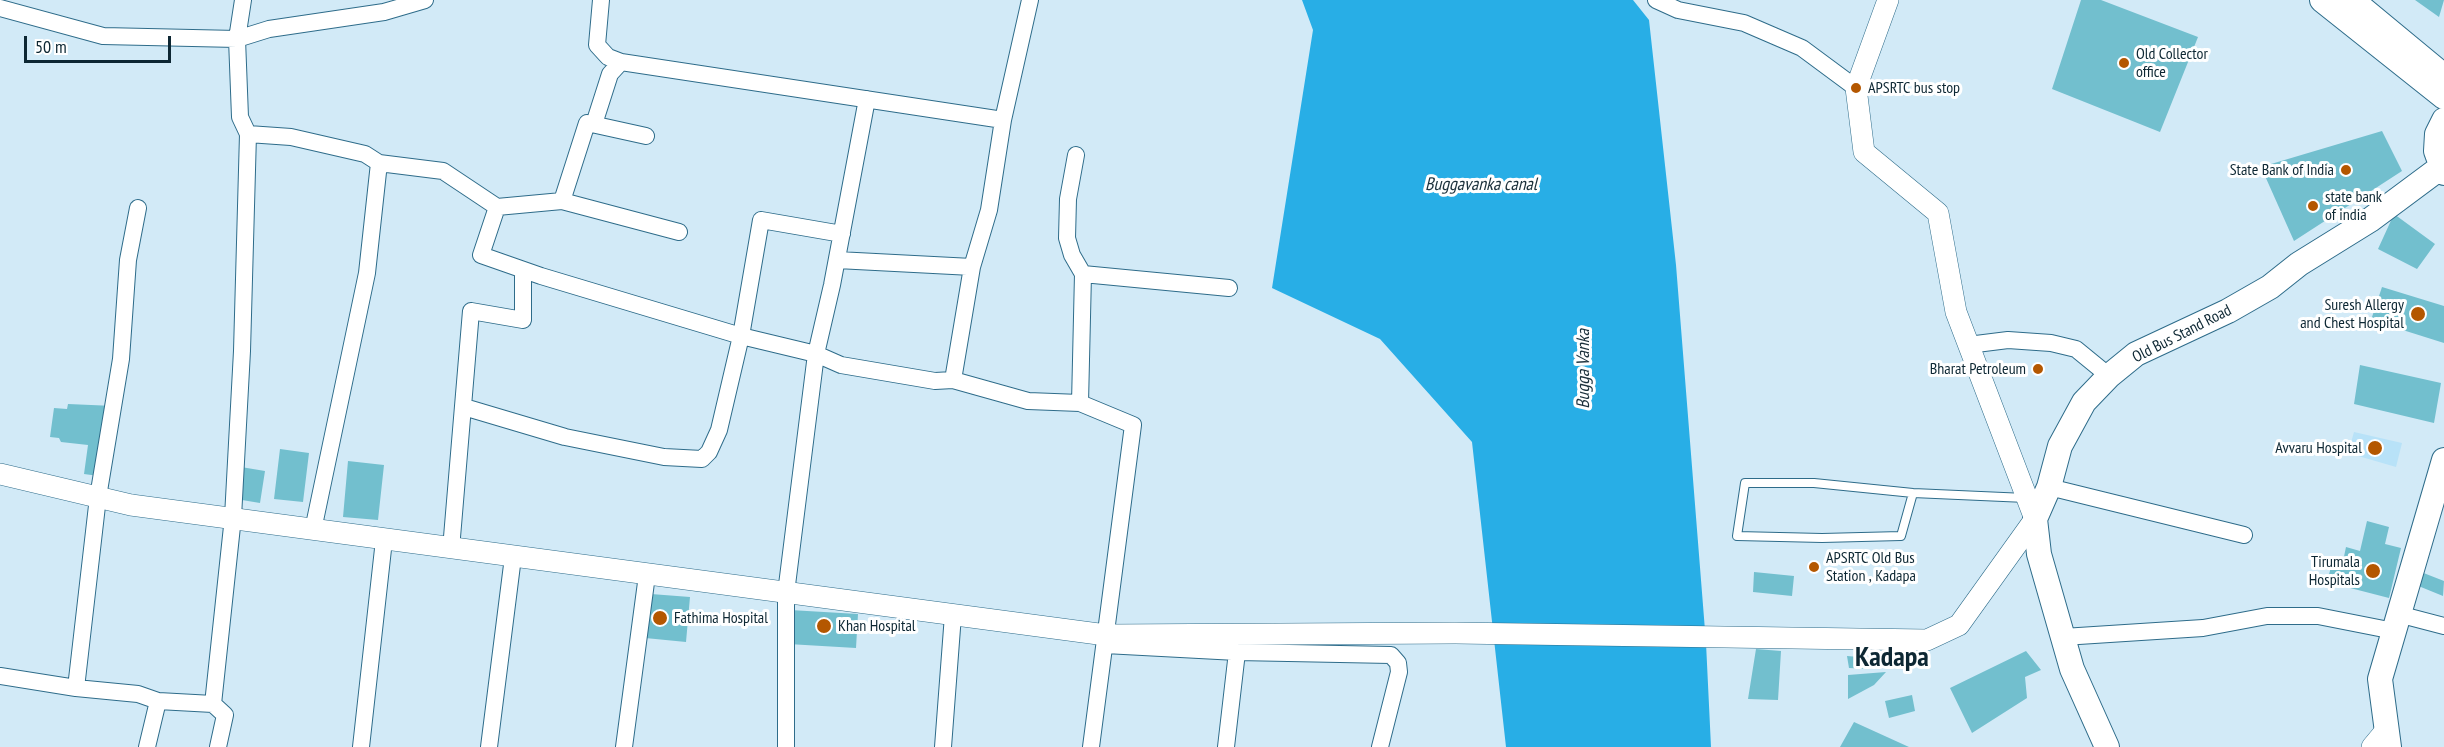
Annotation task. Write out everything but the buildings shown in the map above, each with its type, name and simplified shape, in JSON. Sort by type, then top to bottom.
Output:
[{"type":"main road","points":[[2322,0],[2444,97]]},
{"type":"main road","points":[[2352,0],[2444,76]]},
{"type":"main road","points":[[2442,171],[2436,151],[2438,134],[2444,120]]},
{"type":"main road","name":"Old Bus Stand Road","points":[[2031,508],[2049,487],[2060,446],[2084,402],[2109,376],[2136,354],[2228,311],[2270,287],[2299,264],[2370,220],[2442,171]]},
{"type":"main road","points":[[2383,741],[2380,679],[2444,460]]},
{"type":"main road","points":[[2031,508],[2039,554],[2072,669],[2107,747]]},
{"type":"street","points":[[213,705],[232,519],[242,351],[248,134],[240,117],[237,39],[243,0]]},
{"type":"street","points":[[0,8],[103,36],[237,39],[269,29],[384,12],[424,0]]},
{"type":"street","points":[[601,0],[597,45],[608,57],[621,62],[1004,120]]},
{"type":"street","points":[[953,380],[972,267],[989,210],[1004,120],[1030,0]]},
{"type":"street","points":[[1656,0],[1678,10],[1744,23],[1802,48],[1856,88]]},
{"type":"street","points":[[1105,640],[1455,633],[1927,640],[1959,625],[2031,508],[1956,312],[1938,213],[1864,152],[1856,88],[1888,0]]},
{"type":"street","points":[[594,124],[610,74],[621,62]]},
{"type":"street","points":[[786,747],[786,593],[816,354],[837,260],[867,99]]},
{"type":"street","points":[[562,201],[587,123],[646,136]]},
{"type":"street","points":[[248,134],[291,137],[365,154],[379,163],[443,171],[497,207],[562,201],[680,232]]},
{"type":"street","points":[[1076,155],[1068,199],[1067,238],[1072,255],[1083,274],[1080,403]]},
{"type":"street","points":[[313,530],[367,273],[379,163]]},
{"type":"street","points":[[497,207],[481,255],[523,270],[741,336],[816,354],[842,364],[935,381],[953,380],[1028,401],[1080,403],[1133,425],[1091,747]]},
{"type":"street","points":[[76,688],[98,497],[122,359],[128,260],[138,208]]},
{"type":"street","points":[[464,407],[565,437],[664,457],[702,459],[709,452],[719,430],[741,336],[761,220],[842,234]]},
{"type":"street","points":[[837,260],[972,267]]},
{"type":"street","points":[[452,549],[471,311],[523,320],[523,270]]},
{"type":"street","points":[[1083,274],[1229,288]]},
{"type":"street","points":[[1968,345],[2008,340],[2051,343],[2076,349],[2109,376]]},
{"type":"street","points":[[0,474],[131,505],[953,615],[1105,640],[1238,652],[1391,655],[1398,663],[1399,672],[1380,747]]},
{"type":"street","points":[[2049,487],[2244,535]]},
{"type":"street","points":[[361,747],[384,540]]},
{"type":"street","points":[[489,747],[513,557]]},
{"type":"street","points":[[624,747],[647,575]]},
{"type":"street","points":[[943,747],[953,615]]},
{"type":"street","points":[[2063,637],[2203,628],[2267,616],[2318,616],[2444,626]]},
{"type":"street","points":[[1226,747],[1238,652]]},
{"type":"street","points":[[0,676],[76,688],[138,694],[158,701],[213,705],[225,715],[218,747]]},
{"type":"street","points":[[147,747],[158,701]]},
{"type":"lane","points":[[1913,493],[1901,536],[1822,538],[1737,536],[1745,483],[1814,483],[1913,493],[2031,508]]},
{"type":"shaded area","name":"Avvaru Hospital","points":[[2354,432],[2402,443],[2396,467],[2348,453]]},
{"type":"water","name":"Buggavanka canal","points":[[1302,0],[1633,0],[1649,20],[1676,265],[1706,643],[1711,747],[1506,747],[1472,442],[1380,339],[1272,288],[1313,30]]},
{"type":"place","name":"Old Collector office","points":[[2124,63]]},
{"type":"place","name":"APSRTC bus stop","points":[[1856,88]]},
{"type":"place","name":"State Bank of India","points":[[2346,170]]},
{"type":"place","name":"state bank of india","points":[[2313,206]]},
{"type":"place","name":"Suresh Allergy and Chest Hospital","points":[[2418,314]]},
{"type":"place","name":"Bharat Petroleum","points":[[2038,369]]},
{"type":"place","name":"Avvaru Hospital","points":[[2375,448]]},
{"type":"place","name":"APSRTC Old Bus Station , Kadapa","points":[[1814,567]]},
{"type":"place","name":"Tirumala Hospitals","points":[[2373,571]]},
{"type":"place","name":"Fathima Hospital","points":[[660,618]]},
{"type":"place","name":"Khan Hospital","points":[[824,626]]},
{"type":"district","name":"Kadapa","points":[[1892,658]]},
{"type":"water label","name":"Bugga Vanka","points":[[1584,369]]}]
